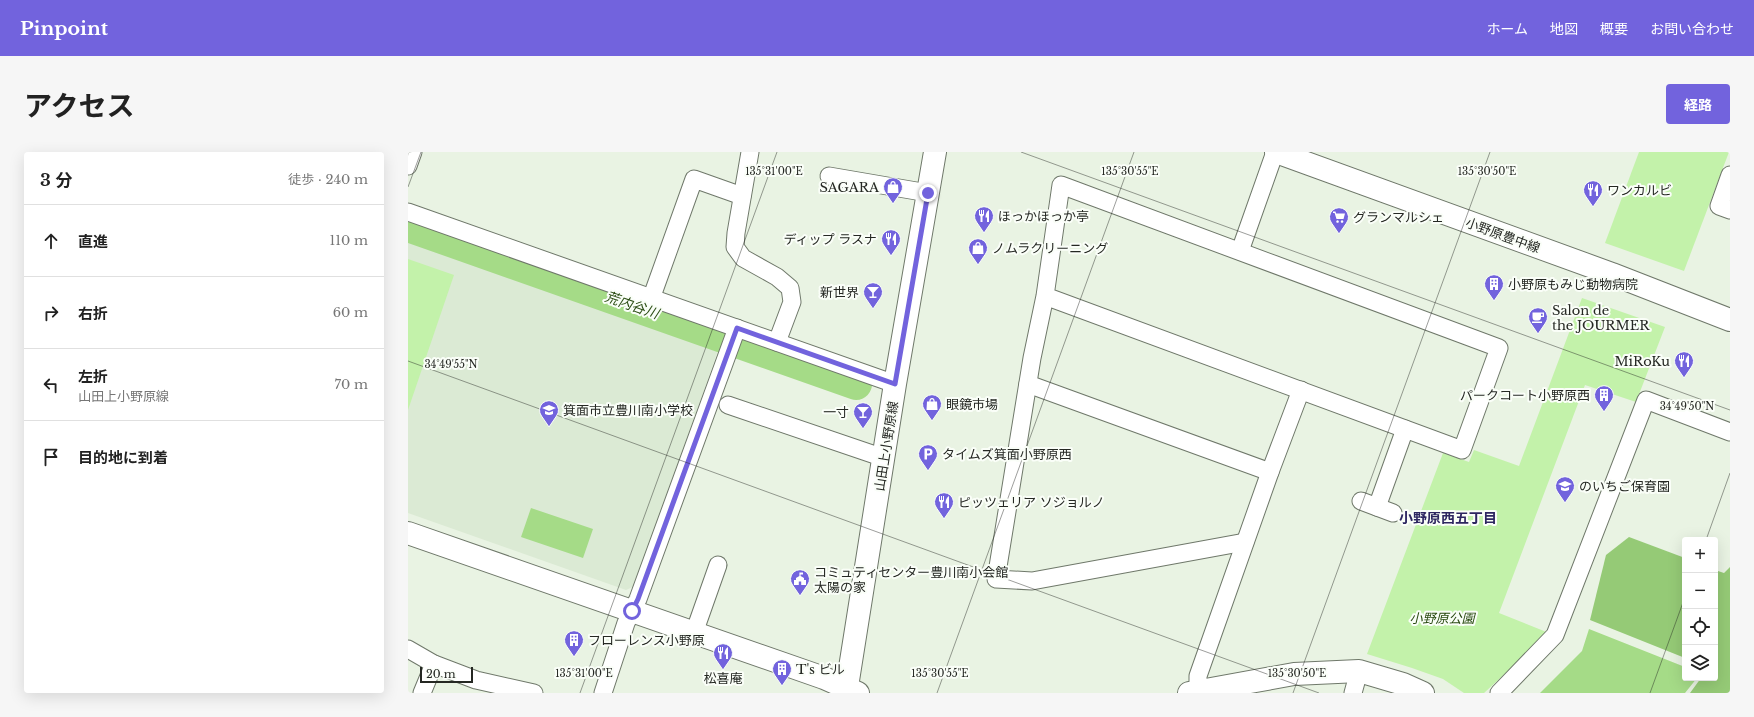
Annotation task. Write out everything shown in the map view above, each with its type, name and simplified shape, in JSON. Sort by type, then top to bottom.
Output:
[{"type":"street","points":[[408,166],[413,152]]},
{"type":"street","points":[[750,152],[736,232],[735,247],[743,258],[777,277],[790,288],[792,302],[777,342]]},
{"type":"street","name":"山田上小野原線","points":[[850,692],[895,384],[935,152]]},
{"type":"street","points":[[1240,251],[1276,152]]},
{"type":"street","name":"小野原豊中線","points":[[1276,152],[1612,274],[1730,320]]},
{"type":"street","points":[[1730,175],[1719,206],[1730,210]]},
{"type":"street","points":[[829,176],[928,193]]},
{"type":"street","points":[[651,299],[694,179],[742,196]]},
{"type":"street","points":[[1045,296],[1462,450],[1498,348],[1061,184],[1045,296],[1032,358],[996,579],[1032,581],[1245,542]]},
{"type":"street","points":[[408,212],[651,299],[733,338],[777,342],[895,384]]},
{"type":"street","points":[[603,693],[626,623],[638,599],[733,338]]},
{"type":"street","points":[[1028,384],[1270,472]]},
{"type":"street","points":[[1301,390],[1245,542],[1198,676],[1195,692],[1294,674],[1359,672],[1404,684],[1423,693]]},
{"type":"street","points":[[1499,693],[1555,635],[1646,400],[1730,432]]},
{"type":"street","points":[[728,405],[884,458]]},
{"type":"street","points":[[1393,513],[1369,504],[1405,429]]},
{"type":"street","points":[[408,533],[824,678],[850,692]]},
{"type":"street","points":[[694,633],[718,565]]},
{"type":"street","points":[[408,649],[434,664],[476,680],[515,690],[534,693]]},
{"type":"street","points":[[422,693],[434,664]]},
{"type":"street","points":[[1353,693],[1359,672]]},
{"type":"shaded area","name":"箕面市立豊川南小学校","points":[[408,230],[721,342],[635,586],[626,590],[408,513]]},
{"type":"shaded area","points":[[531,508],[593,529],[583,558],[521,537]]},
{"type":"shaded area","points":[[1629,537],[1682,557],[1682,657],[1590,620],[1606,555]]},
{"type":"shaded area","points":[[1730,567],[1730,693],[1690,693],[1699,681],[1718,681],[1718,571],[1724,573]]},
{"type":"shaded area","points":[[1589,629],[1682,666],[1682,681],[1695,681],[1685,693],[1540,693],[1582,651]]},
{"type":"green space","points":[[1639,152],[1729,152],[1684,271],[1605,243]]},
{"type":"green space","points":[[408,259],[454,275],[408,410]]},
{"type":"green space","name":"小野原公園","points":[[1582,298],[1665,327],[1636,402],[1585,385],[1499,613],[1549,633],[1484,693],[1464,693],[1443,679],[1367,654],[1443,453],[1469,462],[1474,450],[1519,466]]},
{"type":"waterway","name":"荒内谷川","points":[[408,226],[856,384]]},
{"type":"place","name":"SAGARA","points":[[893,204]]},
{"type":"place","name":"ワンカルビ","points":[[1593,207]]},
{"type":"place","name":"ほっかほっか亭","points":[[984,233]]},
{"type":"place","name":"グランマルシェ","points":[[1339,234]]},
{"type":"place","name":"ディップ ラスナ","points":[[891,256]]},
{"type":"place","name":"ノムラクリーニング","points":[[978,265]]},
{"type":"place","name":"小野原もみじ動物病院","points":[[1494,301]]},
{"type":"place","name":"新世界","points":[[873,309]]},
{"type":"place","name":"Salon de the JOURMER","points":[[1538,334]]},
{"type":"place","name":"MiRoKu","points":[[1684,378]]},
{"type":"place","name":"パークコート小野原西","points":[[1604,412]]},
{"type":"place","name":"眼鏡市場","points":[[932,421]]},
{"type":"place","name":"箕面市立豊川南小学校","points":[[549,427]]},
{"type":"place","name":"一寸","points":[[863,429]]},
{"type":"place","name":"タイムズ箕面小野原西","points":[[928,471]]},
{"type":"place","name":"のいちご保育園","points":[[1565,503]]},
{"type":"place","name":"ピッツェリア ソジョルノ","points":[[944,519]]},
{"type":"place","name":"コミュティセンター豊川南小会館 太陽の家","points":[[800,596]]},
{"type":"place","name":"フローレンス小野原","points":[[574,657]]},
{"type":"place","name":"松喜庵","points":[[723,670]]},
{"type":"place","name":"T's ビル","points":[[782,686]]},
{"type":"district","name":"小野原西五丁目","points":[[1448,518]]},
{"type":"route","points":[[632,611],[638,599],[737,328],[895,384],[928,193]]}]
